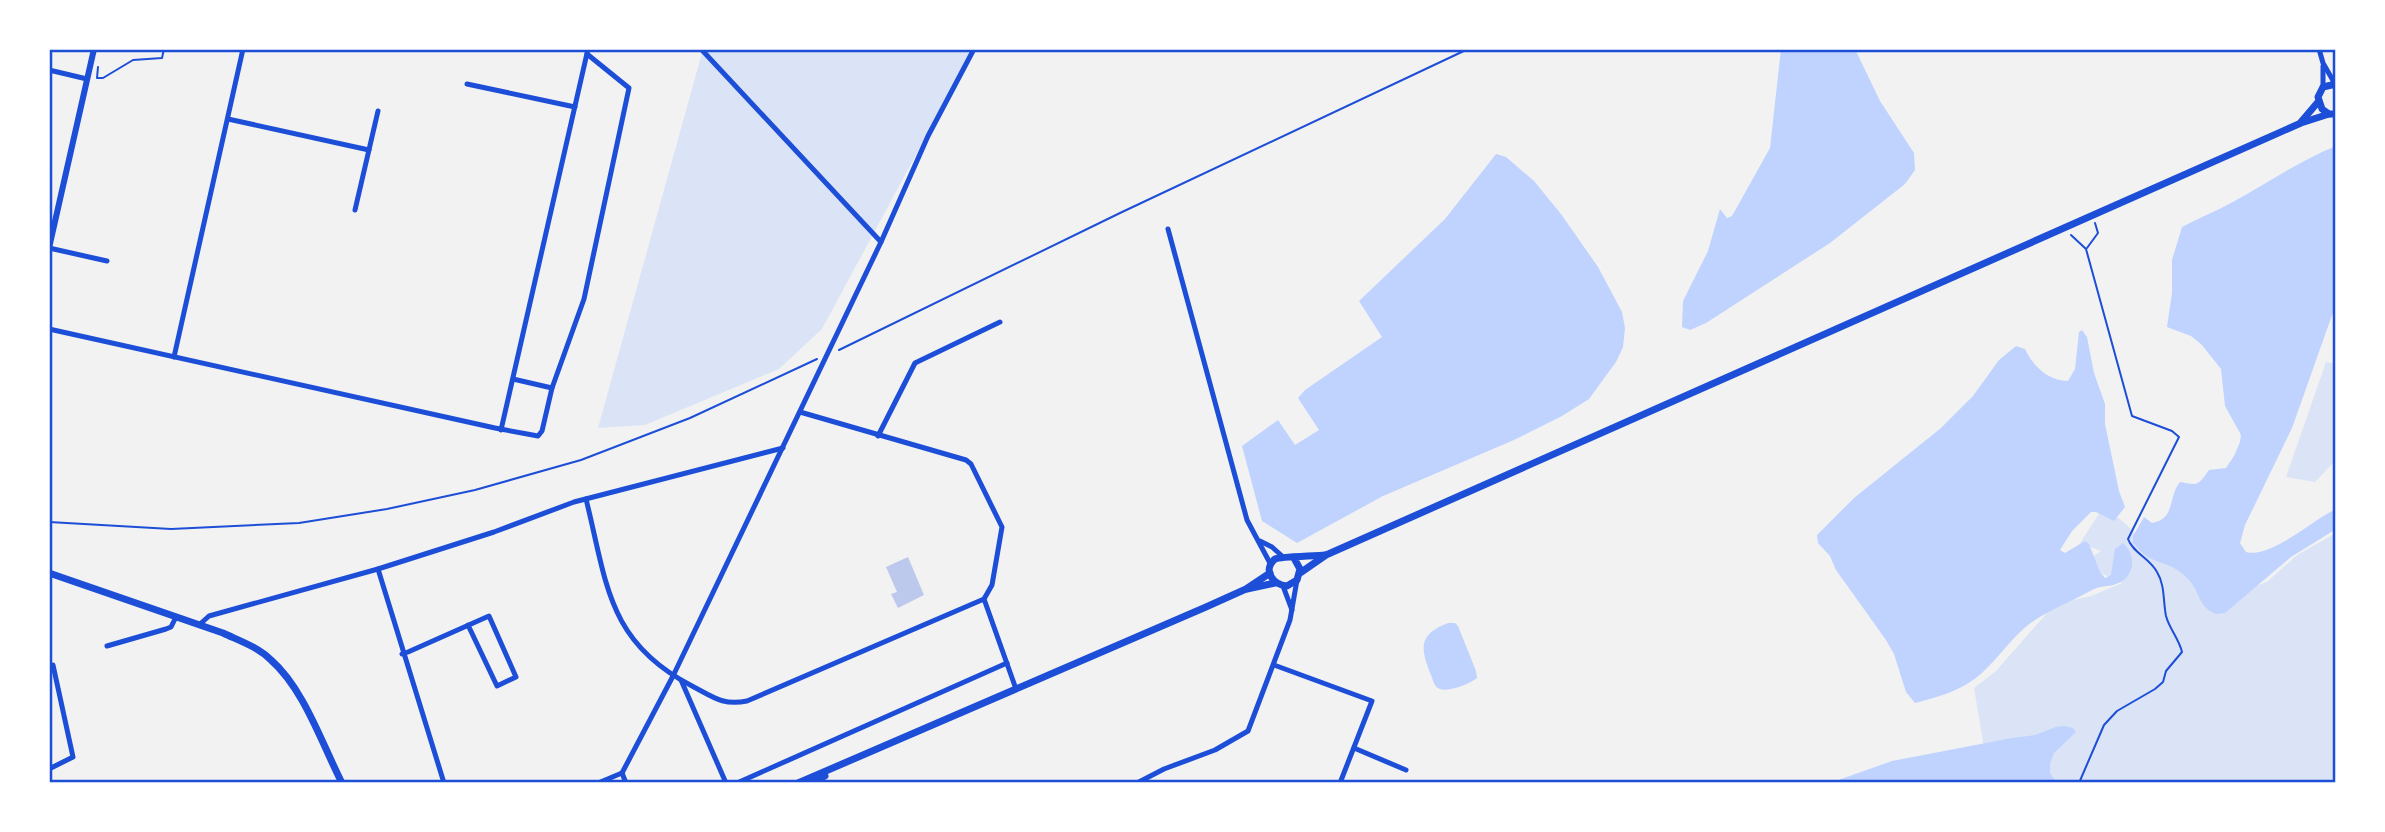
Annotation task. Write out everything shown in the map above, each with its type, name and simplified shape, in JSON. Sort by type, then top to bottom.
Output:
[{"type":"main road","points":[[2301,123],[2318,101],[2323,88],[2336,84]]},
{"type":"main road","points":[[2318,101],[2322,109],[2333,114]]},
{"type":"main road","points":[[1246,589],[1291,585],[1326,555],[2301,123],[2333,114]]},
{"type":"main road","points":[[798,783],[1246,589],[1270,569],[1275,559],[1282,556],[1294,558],[1326,555]]},
{"type":"main road","points":[[1294,558],[1299,565],[1299,576]]},
{"type":"main road","points":[[1270,569],[1279,585]]},
{"type":"main road","points":[[49,573],[199,625],[249,645],[269,658],[294,687],[342,783]]},
{"type":"main road","points":[[812,783],[876,750]]},
{"type":"street","points":[[94,49],[49,248],[107,261]]},
{"type":"street","points":[[174,357],[243,49]]},
{"type":"street","points":[[701,49],[881,242]]},
{"type":"street","points":[[598,783],[622,773],[673,676],[881,242],[928,136],[974,49]]},
{"type":"street","points":[[2319,49],[2323,63],[2336,84]]},
{"type":"street","points":[[49,329],[501,430],[537,436],[542,431],[552,388],[584,299],[629,88],[588,51],[501,430]]},
{"type":"street","points":[[2323,63],[2323,88]]},
{"type":"street","points":[[49,70],[87,79]]},
{"type":"street","points":[[467,84],[575,107]]},
{"type":"street","points":[[355,210],[378,111]]},
{"type":"street","points":[[229,119],[369,150]]},
{"type":"street","points":[[1168,229],[1247,520],[1260,541],[1270,569]]},
{"type":"street","points":[[878,436],[915,363],[1000,322]]},
{"type":"street","points":[[513,379],[552,388]]},
{"type":"street","points":[[586,499],[610,595],[618,617],[635,643],[673,676],[727,704],[747,701],[984,599],[992,585],[1002,527],[971,464],[966,460],[800,412]]},
{"type":"street","points":[[199,625],[209,616],[378,569],[586,499],[783,448]]},
{"type":"street","points":[[1260,541],[1282,556]]},
{"type":"street","points":[[378,569],[402,654],[444,783]]},
{"type":"street","points":[[1137,783],[1164,769],[1215,750],[1248,731],[1290,620],[1299,576]]},
{"type":"street","points":[[1279,585],[1292,610]]},
{"type":"street","points":[[984,599],[1016,689]]},
{"type":"street","points":[[402,654],[468,625],[489,616],[516,677],[497,686],[468,625]]},
{"type":"street","points":[[107,646],[171,627],[176,617]]},
{"type":"street","points":[[737,783],[1007,663]]},
{"type":"street","points":[[49,769],[73,757],[53,665]]},
{"type":"street","points":[[1274,665],[1372,701],[1340,783]]},
{"type":"street","points":[[681,680],[726,783]]},
{"type":"street","points":[[1354,748],[1406,770]]},
{"type":"street","points":[[622,773],[626,783]]},
{"type":"path","points":[[91,61],[99,62],[97,78],[103,78],[133,60],[162,58],[164,49]]},
{"type":"path","points":[[49,522],[171,529],[299,523],[475,490],[593,456],[690,418],[827,355],[1468,49]]},
{"type":"path","points":[[2086,249],[2098,233],[2093,216]]},
{"type":"path","points":[[2067,227],[2072,237],[2086,249],[2132,416],[2172,431],[2179,437],[2128,538],[2159,574],[2166,618],[2182,652],[2155,690],[2117,711],[2104,725],[2079,783]]},
{"type":"shaded area","points":[[703,49],[973,49],[822,329],[779,369],[645,425],[598,428]]},
{"type":"shaded area","points":[[2326,362],[2336,364],[2336,460],[2315,482],[2286,477]]},
{"type":"shaded area","points":[[2104,506],[2127,525],[2152,552],[2224,596],[2267,582],[2297,555],[2336,533],[2336,783],[2046,783],[1984,748],[1974,688],[1996,671],[2055,604],[2091,596],[2122,583],[2082,564],[2101,551],[2080,543]]},
{"type":"water","points":[[1781,49],[1855,49],[1880,101],[1914,153],[1915,170],[1905,184],[1830,243],[1706,323],[1690,330],[1682,327],[1683,301],[1708,251],[1720,209],[1727,218],[1732,216],[1770,148]]},
{"type":"water","points":[[2336,146],[2336,304],[2292,428],[2245,525],[2240,543],[2246,552],[2267,550],[2336,509],[2336,529],[2291,557],[2225,613],[2216,614],[2206,607],[2184,575],[2147,557],[2133,543],[2133,536],[2144,517],[2152,523],[2165,517],[2180,482],[2197,484],[2209,470],[2226,468],[2234,456],[2241,435],[2225,406],[2221,369],[2191,336],[2167,327],[2172,293],[2172,260],[2182,227]]},
{"type":"water","points":[[1496,154],[1506,157],[1534,181],[1598,267],[1622,312],[1625,328],[1623,347],[1616,362],[1589,399],[1562,416],[1514,440],[1383,496],[1297,543],[1262,521],[1242,446],[1278,420],[1295,445],[1319,430],[1298,398],[1305,390],[1382,337],[1359,301],[1445,219]]},
{"type":"water","points":[[2082,330],[2087,337],[2094,373],[2105,404],[2105,424],[2125,507],[2114,521],[2091,512],[2072,531],[2060,550],[2065,553],[2085,541],[2105,578],[2111,575],[2115,549],[2123,543],[2132,560],[2130,572],[2122,581],[2094,589],[2036,620],[2022,630],[1987,668],[1963,686],[1915,703],[1906,692],[1894,654],[1886,640],[1836,570],[1830,556],[1818,543],[1817,535],[1854,498],[1941,428],[1973,396],[1999,360],[2016,346],[2025,349],[2037,367],[2048,375],[2068,381],[2075,369],[2079,332]]},
{"type":"water","points":[[1448,623],[1458,626],[1477,678],[1459,687],[1444,690],[1434,683],[1425,658],[1424,644],[1431,633]]},
{"type":"water","points":[[2064,726],[2073,728],[2076,732],[2054,753],[2050,773],[2057,783],[1830,783],[1892,761],[2035,735]]},
{"type":"building","points":[[908,557],[924,595],[898,608],[891,594],[897,592],[886,567]]}]
